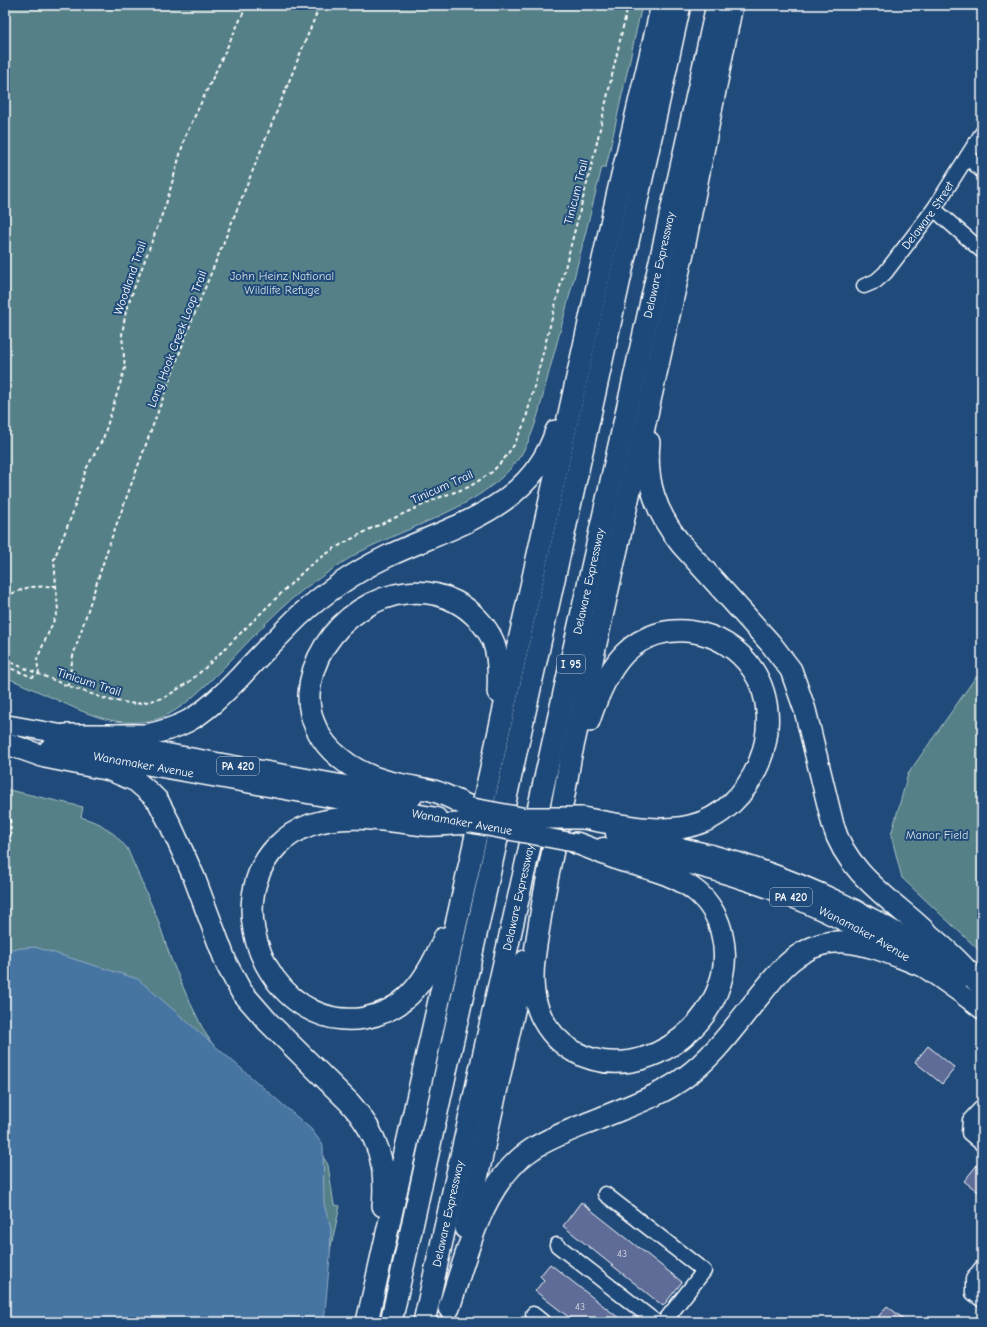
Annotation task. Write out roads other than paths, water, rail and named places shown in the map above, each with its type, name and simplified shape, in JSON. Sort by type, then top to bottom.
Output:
[{"type":"highway","points":[[367,1322],[629,141],[662,5]]},
{"type":"highway","points":[[391,1322],[680,5]]},
{"type":"highway","name":"Delaware Expressway","points":[[424,1322],[717,5]]},
{"type":"highway","points":[[579,829],[620,860],[651,868],[678,880],[698,893],[713,912],[720,925],[724,956],[722,977],[718,989],[701,1020],[689,1033],[673,1044],[656,1053],[637,1059],[621,1062],[604,1061],[582,1056],[557,1038],[546,1025],[539,1011],[534,994],[534,960],[546,885],[565,794],[575,736],[700,169],[732,5]]},
{"type":"highway","points":[[65,735],[146,735],[158,733],[189,720],[214,702],[299,616],[334,589],[368,566],[484,514],[505,501],[529,478],[544,458],[550,447],[563,409],[570,378],[584,347]]},
{"type":"highway","points":[[655,376],[647,458],[649,480],[663,519],[681,544],[771,644],[790,670],[805,710],[836,834],[849,859],[869,882],[957,960],[982,987]]},
{"type":"highway","points":[[470,815],[435,791],[388,782],[352,767],[337,756],[321,737],[312,720],[310,709],[310,684],[313,671],[320,654],[330,638],[347,619],[366,606],[387,598],[409,593],[428,593],[446,598],[461,605],[474,615],[490,635],[498,661],[498,694],[489,772]]},
{"type":"highway","points":[[526,818],[579,829],[678,828],[705,821],[730,804],[743,790],[754,774],[761,757],[767,719],[765,701],[760,684],[744,658],[726,644],[708,635],[694,631],[678,630],[663,633],[648,637],[634,645],[614,666],[601,690],[565,794]]},
{"type":"highway","points":[[5,741],[45,757],[103,768],[118,773],[136,782],[151,794],[158,802],[184,854],[227,965],[241,991],[268,1022],[350,1103],[366,1123],[374,1139],[381,1156],[384,1183],[377,1277]]},
{"type":"highway","points":[[466,876],[444,939],[424,975],[415,989],[405,1000],[389,1010],[379,1014],[359,1019],[349,1019],[330,1017],[312,1009],[288,993],[281,986],[268,969],[258,947],[252,924],[252,900],[255,886],[259,873],[269,855],[276,846],[292,834],[312,825],[332,820],[376,820],[425,825],[470,815]]},
{"type":"highway","points":[[447,1315],[530,941],[546,885]]},
{"type":"highway","points":[[447,1315],[472,1239],[487,1202],[502,1177],[524,1154],[551,1139],[654,1096],[684,1079],[707,1058],[780,971],[794,958],[810,948],[829,943],[855,943],[920,965]]},
{"type":"main road","name":"Wanamaker Avenue","points":[[5,724],[470,815],[526,818]]},
{"type":"main road","name":"Wanamaker Avenue","points":[[5,741],[470,815],[579,829],[668,844],[711,854],[792,881],[851,908],[901,935],[941,960],[982,990]]},
{"type":"main road","name":"Wanamaker Avenue","points":[[579,829],[672,860],[709,869],[747,881],[808,904],[845,921],[884,942],[920,965],[982,1010]]},
{"type":"street","name":"Delaware Street","points":[[864,286],[876,281],[885,273],[934,209],[982,133]]},
{"type":"street","points":[[967,158],[982,171]]},
{"type":"street","points":[[934,209],[982,251]]},
{"type":"street","points":[[982,1107],[970,1120],[969,1133],[982,1144]]},
{"type":"street","points":[[605,1194],[704,1271],[664,1322]]},
{"type":"street","points":[[557,1245],[656,1322]]},
{"type":"street","points":[[982,1267],[973,1279],[973,1293],[982,1300]]},
{"type":"water","points":[[35,947],[138,979],[311,1129],[323,1145],[324,1204],[331,1228],[324,1322],[5,1322],[5,953],[10,949]]},
{"type":"park label","name":"John Heinz National Wildlife Refuge","points":[[282,283]]},
{"type":"park label","name":"Manor Field","points":[[937,835]]}]
